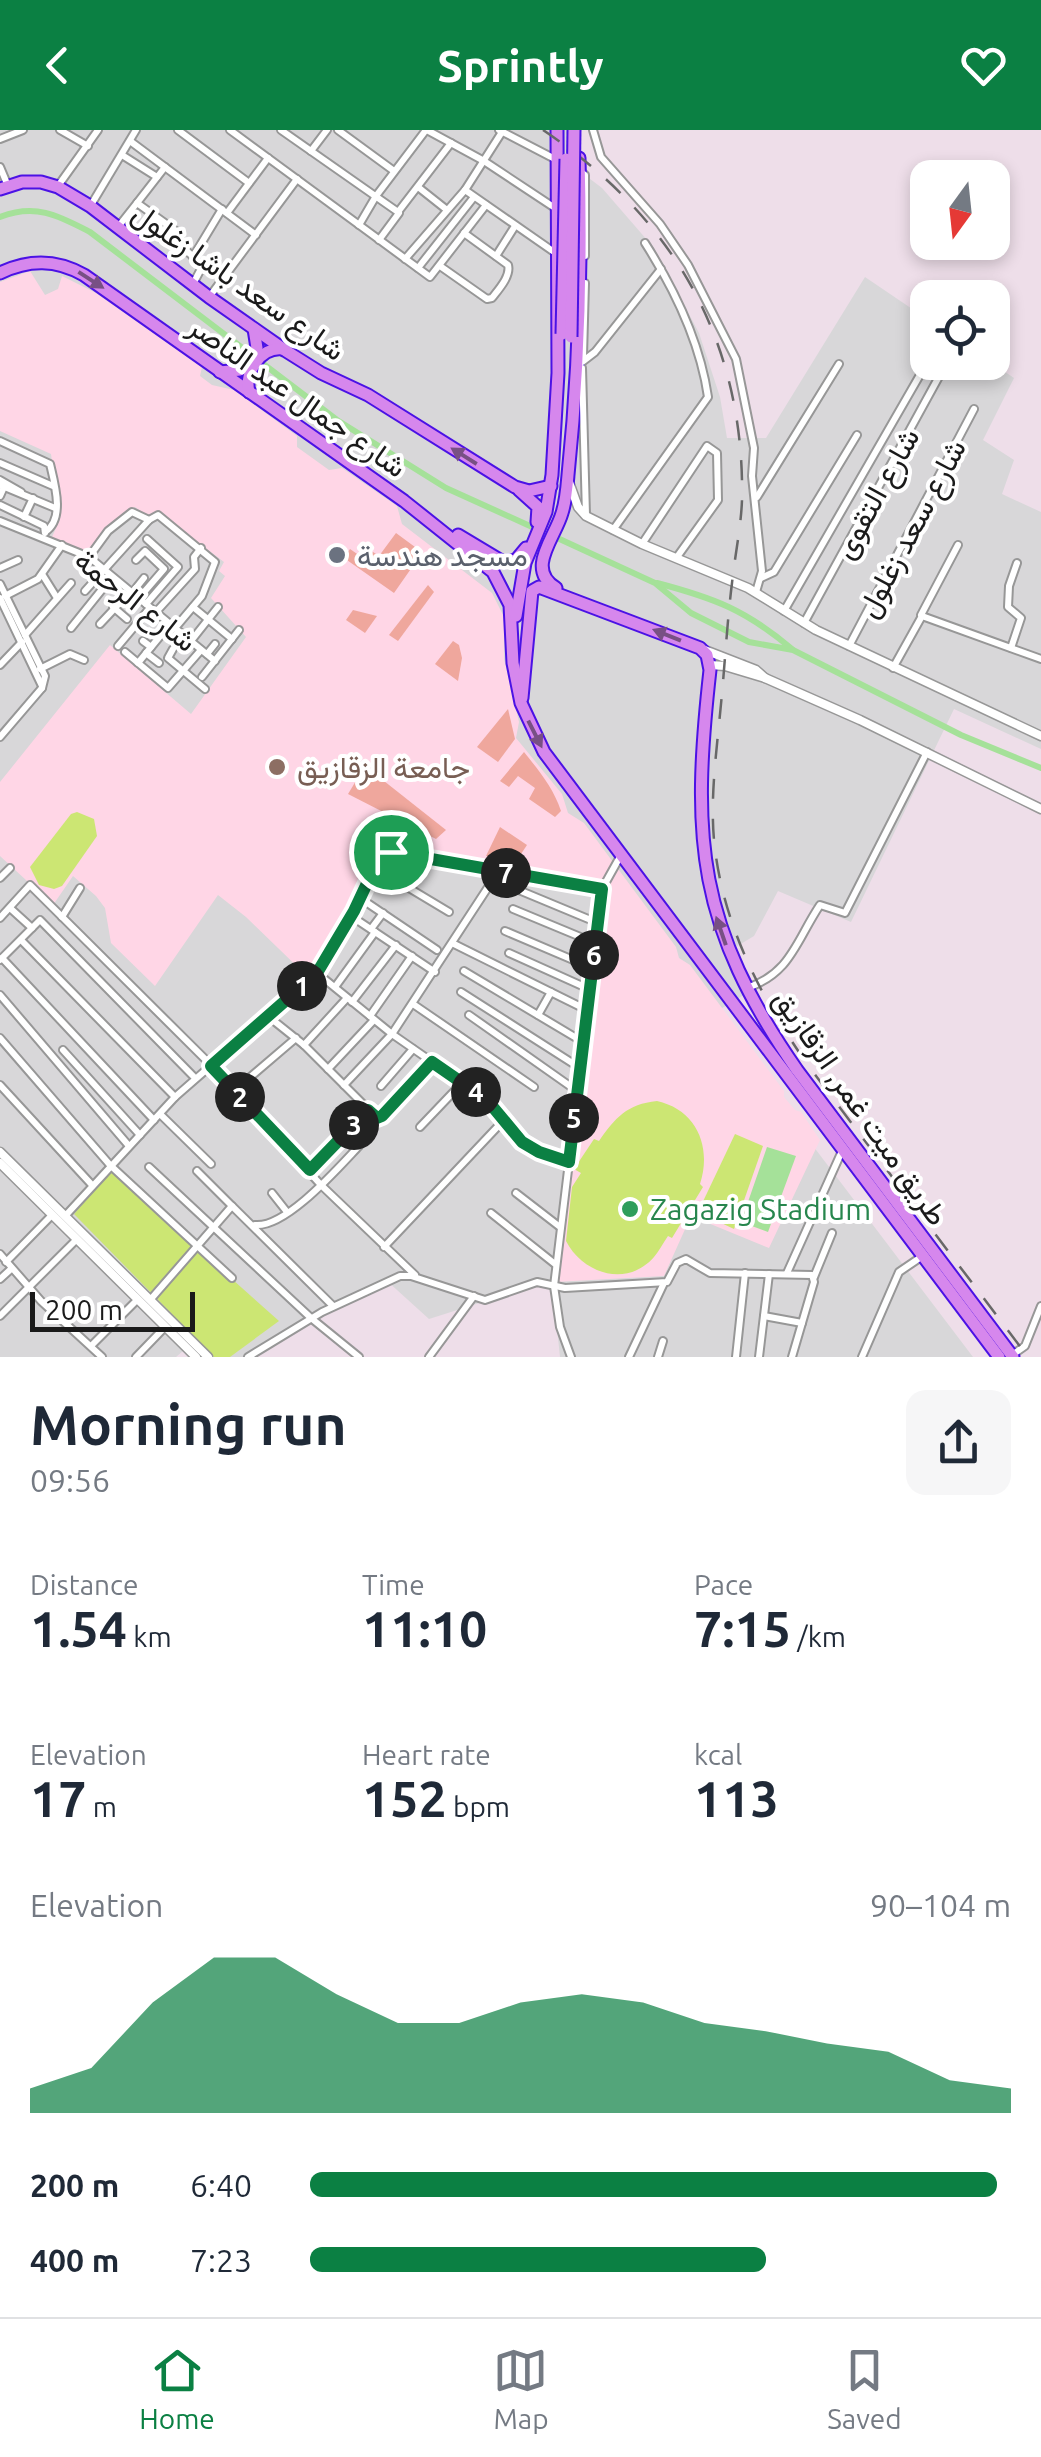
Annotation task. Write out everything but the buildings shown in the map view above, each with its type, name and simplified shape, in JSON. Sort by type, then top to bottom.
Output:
[{"type":"highway","points":[[512,640],[529,546],[551,486],[558,373],[557,130]]},
{"type":"highway","points":[[573,130],[579,170],[579,365],[568,476],[558,523],[542,566],[545,580],[573,598]]},
{"type":"highway","points":[[558,373],[566,335],[573,130]]},
{"type":"highway","name":"شارع سعد باشا زغلول","points":[[4,187],[41,182],[90,206],[209,298],[286,351],[320,373],[368,395],[515,487],[536,505],[542,517]]},
{"type":"highway","name":"شارع جمال عبد الناصر","points":[[0,273],[36,262],[56,263],[75,270],[418,512],[498,578],[510,605],[512,640]]},
{"type":"highway","points":[[254,329],[260,350]]},
{"type":"highway","points":[[566,335],[579,365]]},
{"type":"highway","points":[[249,392],[244,373],[260,350],[286,351]]},
{"type":"highway","points":[[220,372],[244,373]]},
{"type":"highway","points":[[515,487],[529,491],[551,486]]},
{"type":"highway","points":[[418,512],[503,562],[516,560],[529,546]]},
{"type":"highway","points":[[521,703],[532,589],[542,587],[700,648],[710,665]]},
{"type":"highway","name":"طريق ميت غمر, الزقازيق","points":[[512,640],[521,703],[544,752],[924,1256],[1008,1356]]},
{"type":"highway","name":"طريق ميت غمر, الزقازيق","points":[[710,665],[701,758],[702,836],[714,909],[732,960],[760,1013],[828,1114],[1008,1356]]},
{"type":"highway","points":[[720,990],[731,994],[737,990],[732,960]]},
{"type":"highway","points":[[750,1027],[752,1017],[760,1013]]},
{"type":"street","points":[[0,139],[23,130]]},
{"type":"street","points":[[60,130],[88,146]]},
{"type":"street","points":[[58,187],[98,130]]},
{"type":"street","points":[[90,206],[136,130]]},
{"type":"street","points":[[178,130],[249,183]]},
{"type":"street","points":[[230,130],[431,277],[486,205]]},
{"type":"street","points":[[241,138],[247,130]]},
{"type":"street","points":[[281,130],[400,211]]},
{"type":"street","points":[[312,151],[327,130]]},
{"type":"street","points":[[338,130],[394,171]]},
{"type":"street","points":[[359,225],[426,130],[484,161],[556,209]]},
{"type":"street","points":[[593,130],[601,157],[682,254],[736,358],[751,428],[762,578],[756,592]]},
{"type":"street","points":[[405,260],[465,190],[500,131],[579,170]]},
{"type":"street","points":[[130,141],[256,235]]},
{"type":"street","points":[[378,240],[451,143]]},
{"type":"street","points":[[122,155],[157,177]]},
{"type":"street","points":[[193,257],[224,211],[268,158]]},
{"type":"street","points":[[0,167],[4,187]]},
{"type":"street","points":[[118,227],[165,168]]},
{"type":"street","points":[[209,298],[297,179]]},
{"type":"street","points":[[418,187],[447,210]]},
{"type":"street","points":[[465,190],[557,254]]},
{"type":"street","points":[[418,268],[474,197]]},
{"type":"street","points":[[137,203],[176,232],[175,241],[204,267],[193,285]]},
{"type":"street","points":[[496,256],[515,226]]},
{"type":"street","points":[[440,266],[487,299],[500,288],[509,267],[464,233]]},
{"type":"street","points":[[612,531],[708,397],[691,333],[645,243]]},
{"type":"street","points":[[584,516],[579,365],[596,352],[661,269]]},
{"type":"street","points":[[756,498],[839,364]]},
{"type":"street","points":[[784,611],[917,380]]},
{"type":"street","name":"شارع التقوى","points":[[804,623],[937,380]]},
{"type":"street","name":"شارع سعد زغلول","points":[[849,646],[974,410]]},
{"type":"street","points":[[762,578],[774,572],[857,435]]},
{"type":"street","points":[[0,441],[49,462],[56,520],[44,536]]},
{"type":"street","points":[[642,544],[707,446],[717,453],[718,500],[677,557]]},
{"type":"street","points":[[0,463],[54,487]]},
{"type":"street","points":[[22,493],[30,476]]},
{"type":"street","points":[[568,476],[584,516]]},
{"type":"street","points":[[0,496],[1,484],[56,508]]},
{"type":"street","points":[[14,527],[33,498]]},
{"type":"street","points":[[0,506],[44,526],[44,536]]},
{"type":"street","points":[[89,557],[108,530],[132,512],[149,520]]},
{"type":"street","points":[[85,591],[149,520],[158,515],[214,558],[215,566],[203,594],[138,663]]},
{"type":"street","points":[[558,523],[568,516],[584,516],[677,557],[756,592],[804,623],[892,668],[1041,736]]},
{"type":"street","name":"شارع الرحمة","points":[[0,521],[89,557],[215,661]]},
{"type":"street","points":[[147,539],[178,568],[122,649],[168,688],[215,644]]},
{"type":"street","points":[[2,597],[42,574],[62,545]]},
{"type":"street","points":[[892,668],[958,546]]},
{"type":"street","points":[[151,608],[195,569],[194,558],[201,548]]},
{"type":"street","points":[[100,624],[113,607],[164,569],[144,551],[136,560]]},
{"type":"street","points":[[0,568],[18,560]]},
{"type":"street","points":[[1011,648],[1021,618],[1008,607],[1009,586],[1017,563]]},
{"type":"street","points":[[42,574],[57,598]]},
{"type":"street","points":[[71,628],[112,577]]},
{"type":"street","points":[[134,594],[144,578]]},
{"type":"street","points":[[0,665],[70,583]]},
{"type":"street","points":[[0,584],[6,610],[46,678],[0,737]]},
{"type":"street","points":[[113,607],[128,620]]},
{"type":"street","points":[[193,607],[232,638]]},
{"type":"street","points":[[191,641],[218,607]]},
{"type":"street","points":[[920,616],[1041,660]]},
{"type":"street","points":[[202,677],[239,630]]},
{"type":"street","points":[[143,641],[159,663]]},
{"type":"street","points":[[700,648],[726,656],[765,678]]},
{"type":"street","points":[[173,649],[168,657],[205,689]]},
{"type":"street","points":[[38,670],[70,654],[84,660]]},
{"type":"street","points":[[710,665],[765,678],[927,752],[1041,810]]},
{"type":"street","points":[[747,988],[779,972],[820,905],[845,913],[927,752]]},
{"type":"street","points":[[67,1214],[175,1097],[317,973],[381,856],[391,852],[602,889]]},
{"type":"street","points":[[572,1356],[560,1327],[554,1286],[556,1265],[602,889],[622,854]]},
{"type":"street","points":[[0,878],[10,868]]},
{"type":"street","points":[[374,868],[449,912]]},
{"type":"street","points":[[344,1086],[392,1034],[498,872]]},
{"type":"street","points":[[0,918],[30,885],[211,1066],[321,1185],[417,1278]]},
{"type":"street","points":[[62,918],[80,888]]},
{"type":"street","points":[[522,891],[598,922]]},
{"type":"street","points":[[360,898],[437,950]]},
{"type":"street","points":[[10,908],[32,928]]},
{"type":"street","points":[[513,909],[595,944]]},
{"type":"street","points":[[334,988],[383,914]]},
{"type":"street","points":[[351,916],[435,972]]},
{"type":"street","points":[[195,1078],[40,920],[1,959],[157,1117],[212,1164]]},
{"type":"street","points":[[505,931],[592,968]]},
{"type":"street","points":[[22,940],[175,1097]]},
{"type":"street","points":[[0,943],[9,952]]},
{"type":"street","points":[[454,944],[587,1010]]},
{"type":"street","points":[[304,1045],[350,1000],[396,945]]},
{"type":"street","points":[[510,953],[590,990]]},
{"type":"street","points":[[328,1069],[372,1018],[412,956]]},
{"type":"street","points":[[464,971],[583,1042]]},
{"type":"street","points":[[317,973],[392,1034],[487,1100],[514,1136],[530,1148],[569,1162]]},
{"type":"street","points":[[461,992],[580,1068]]},
{"type":"street","points":[[538,1015],[550,992]]},
{"type":"street","points":[[0,995],[130,1146]]},
{"type":"street","points":[[413,1004],[534,1088]]},
{"type":"street","points":[[469,1015],[577,1091]]},
{"type":"street","points":[[269,1016],[380,1118],[432,1062]]},
{"type":"street","points":[[0,1038],[110,1165],[232,1278]]},
{"type":"street","points":[[234,1090],[296,1038]]},
{"type":"street","points":[[382,1086],[413,1049]]},
{"type":"street","points":[[64,1050],[140,1135]]},
{"type":"street","points":[[420,1127],[462,1083]]},
{"type":"street","points":[[0,1085],[92,1185]]},
{"type":"street","points":[[310,1170],[368,1110]]},
{"type":"street","points":[[384,1247],[502,1121]]},
{"type":"street","points":[[251,1224],[267,1226],[287,1212],[321,1185],[359,1146]]},
{"type":"street","points":[[787,1274],[843,1149]]},
{"type":"street","points":[[0,1152],[208,1357]]},
{"type":"street","points":[[0,1163],[196,1357]]},
{"type":"street","points":[[148,1167],[311,1318],[359,1357]]},
{"type":"street","points":[[196,1171],[333,1306]]},
{"type":"street","points":[[272,1193],[287,1212]]},
{"type":"street","points":[[516,1193],[561,1228]]},
{"type":"street","points":[[151,1298],[200,1247],[232,1206]]},
{"type":"street","points":[[491,1213],[556,1265]]},
{"type":"street","points":[[0,1279],[50,1216]]},
{"type":"street","points":[[792,1357],[814,1278],[832,1233]]},
{"type":"street","points":[[0,1316],[76,1240]]},
{"type":"street","points":[[98,1261],[105,1253]]},
{"type":"street","points":[[0,1254],[28,1287],[102,1357]]},
{"type":"street","points":[[862,1357],[897,1275],[908,1263],[924,1256]]},
{"type":"street","points":[[248,1357],[311,1318],[396,1276],[491,1299],[537,1282],[565,1288],[664,1282],[670,1279],[678,1263],[686,1259],[710,1273],[807,1274],[814,1278]]},
{"type":"street","points":[[736,1357],[745,1273]]},
{"type":"street","points":[[760,1357],[769,1273]]},
{"type":"street","points":[[629,1357],[664,1282]]},
{"type":"street","points":[[430,1357],[474,1296]]},
{"type":"street","points":[[91,1346],[137,1300]]},
{"type":"street","points":[[1008,1356],[1024,1346],[1041,1306]]},
{"type":"street","points":[[764,1316],[802,1323]]},
{"type":"street","points":[[136,1357],[166,1328]]},
{"type":"street","points":[[658,1357],[663,1341]]},
{"type":"shaded area","points":[[0,130],[569,130],[569,163],[602,188],[654,248],[699,333],[720,397],[727,438],[766,438],[865,277],[910,307],[910,380],[1014,378],[983,440],[1014,460],[1002,494],[1041,512],[1041,749],[954,709],[851,922],[778,891],[754,936],[734,948],[752,990],[719,1010],[638,915],[973,1357],[560,1357],[552,1280],[429,1319],[386,1280],[301,1321],[249,1357],[188,1357],[183,1351],[176,1357],[0,1357]]},
{"type":"shaded area","name":"جامعة الزقازيق","points":[[30,271],[45,295],[58,289],[62,276],[96,293],[202,367],[200,376],[212,385],[234,390],[297,436],[297,447],[329,470],[342,468],[397,506],[402,524],[492,593],[504,617],[504,659],[519,722],[516,738],[562,794],[568,813],[584,823],[676,947],[679,958],[690,965],[784,1091],[784,1097],[801,1112],[820,1140],[769,1248],[691,1216],[664,1276],[555,1282],[608,888],[388,847],[367,873],[354,906],[310,979],[218,895],[155,986],[111,943],[105,908],[73,876],[53,905],[0,856],[0,782],[110,645],[191,714],[246,637],[211,598],[225,576],[219,571],[224,562],[158,512],[149,517],[135,507],[110,527],[89,555],[52,537],[60,519],[51,454],[0,431],[0,282]]},
{"type":"shaded area","points":[[396,533],[415,547],[415,563],[394,593],[344,558],[350,549],[363,558],[373,552],[379,556]]},
{"type":"shaded area","points":[[428,585],[434,592],[398,641],[389,635]]},
{"type":"shaded area","points":[[353,610],[377,616],[365,633],[346,620]]},
{"type":"shaded area","points":[[453,641],[459,645],[462,658],[458,681],[435,664]]},
{"type":"shaded area","points":[[508,709],[515,739],[498,762],[477,747]]},
{"type":"shaded area","points":[[524,752],[554,794],[561,811],[555,817],[529,799],[535,788],[518,776],[509,787],[500,781]]},
{"type":"shaded area","points":[[365,766],[446,830],[436,839],[348,794]]},
{"type":"shaded area","points":[[77,812],[94,819],[97,836],[62,886],[54,889],[39,885],[30,867],[71,814]]},
{"type":"shaded area","points":[[500,827],[527,845],[515,863],[486,856]]},
{"type":"shaded area","name":"Zagazig Stadium","points":[[657,1101],[682,1113],[698,1132],[704,1157],[700,1184],[703,1187],[672,1238],[668,1236],[643,1267],[619,1274],[594,1269],[566,1241],[572,1187],[581,1173],[574,1169],[594,1139],[599,1141],[623,1114],[638,1105]]},
{"type":"shaded area","points":[[735,1134],[763,1146],[734,1229],[698,1212]]},
{"type":"shaded area","points":[[767,1147],[796,1156],[768,1232],[741,1222]]},
{"type":"shaded area","points":[[111,1171],[279,1321],[230,1357],[214,1357],[74,1214]]},
{"type":"waterway","points":[[0,217],[36,211],[90,232],[337,420],[446,488],[541,531]]},
{"type":"waterway","points":[[553,536],[655,583],[691,613],[749,642],[793,650],[961,735],[1041,768]]},
{"type":"waterway","points":[[657,583],[729,607],[760,624],[792,649]]},
{"type":"railway","points":[[543,130],[589,164],[664,243],[715,336],[730,387],[740,442],[742,500],[730,598],[713,823],[718,871],[735,932],[776,1016],[810,1068],[1028,1357]]},
{"type":"place","name":"مسجد هندسة","points":[[337,555]]},
{"type":"place","name":"جامعة الزقازيق","points":[[277,767]]},
{"type":"place","name":"Zagazig Stadium","points":[[630,1209]]},
{"type":"route","points":[[391,852],[602,889],[569,1162],[522,1142],[487,1100],[432,1062],[382,1116],[377,1118],[368,1110],[310,1170],[211,1066],[317,973],[354,911],[377,862],[391,852]]}]
